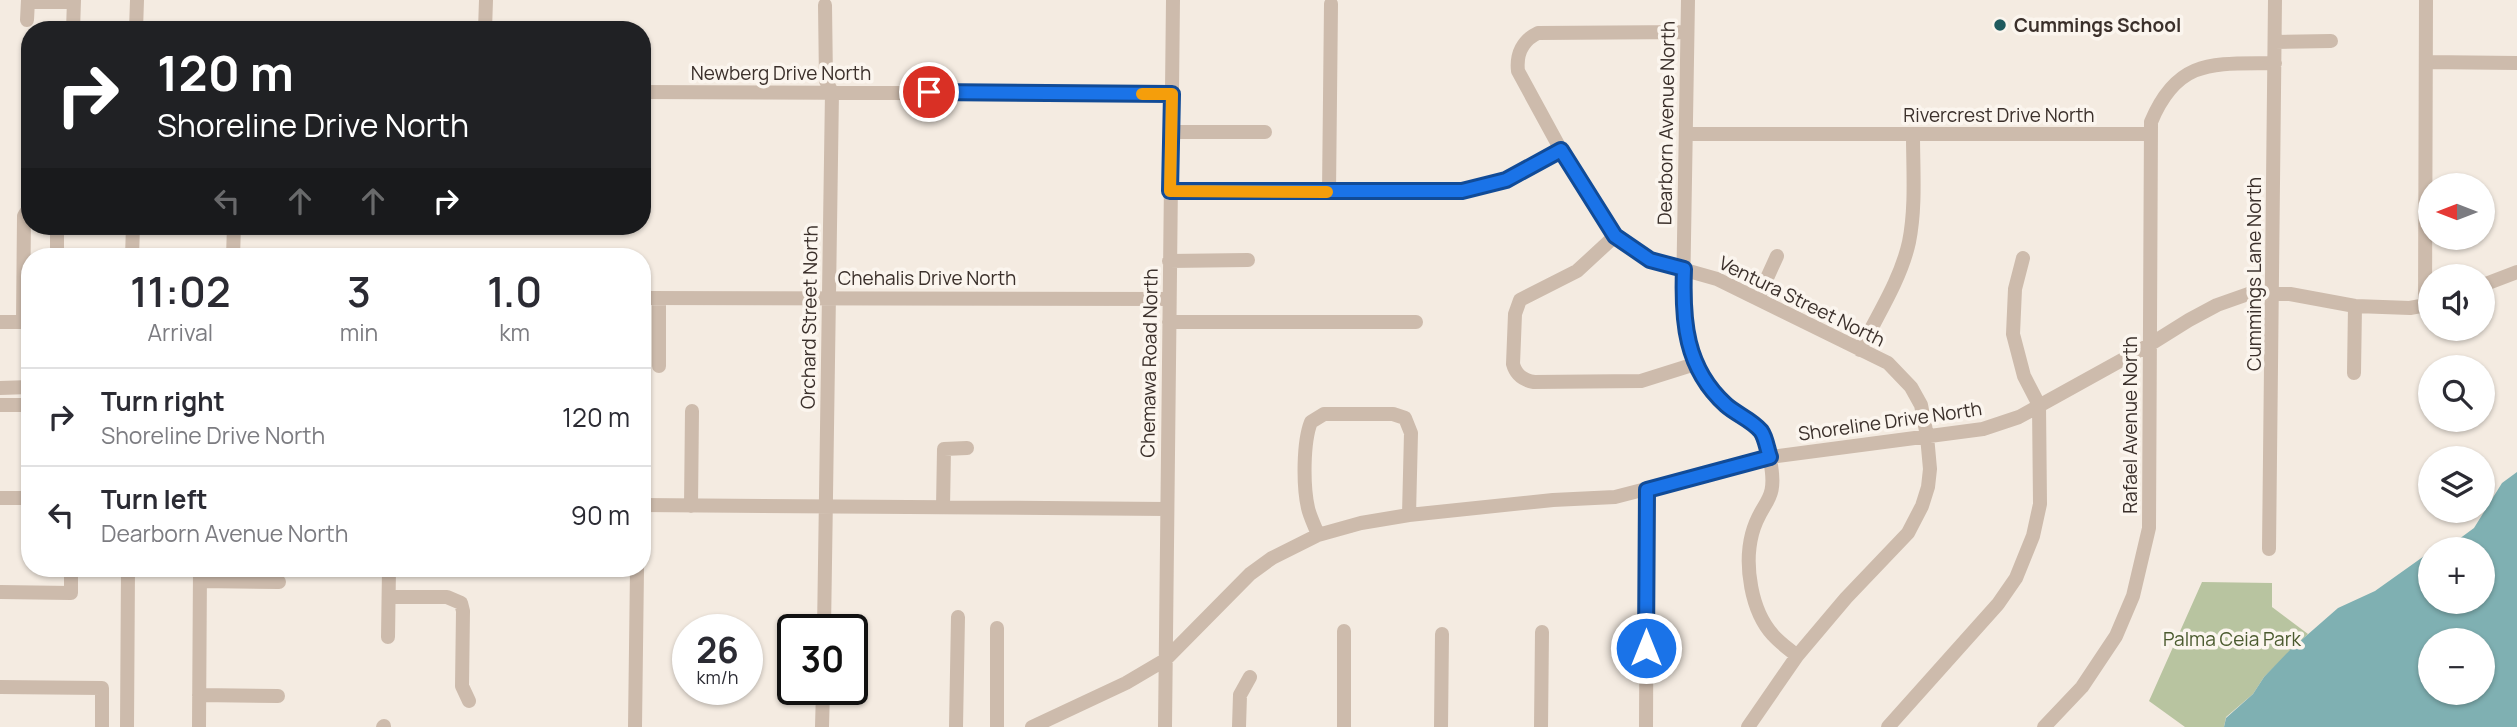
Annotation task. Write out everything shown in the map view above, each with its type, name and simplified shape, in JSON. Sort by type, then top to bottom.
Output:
[{"type":"street","points":[[136,21],[137,0]]},
{"type":"street","points":[[485,21],[486,0]]},
{"type":"street","name":"Chemawa Road North","points":[[1165,727],[1173,0]]},
{"type":"street","name":"Dearborn Avenue North","points":[[1689,0],[1686,32],[1684,269],[1687,342],[1695,364],[1712,390],[1726,405],[1761,431],[1770,457],[1774,488],[1752,534],[1751,579],[1759,614],[1772,635],[1797,656]]},
{"type":"street","name":"Cummings Lane North","points":[[2269,548],[2275,0]]},
{"type":"street","points":[[2426,0],[2428,264]]},
{"type":"street","points":[[27,20],[28,1],[74,1],[73,21]]},
{"type":"street","points":[[1329,192],[1331,4]]},
{"type":"street","name":"Orchard Street North","points":[[824,614],[832,92],[826,81],[825,5]]},
{"type":"street","name":"Ventura Street North","points":[[1686,32],[1538,33],[1524,43],[1517,62],[1521,80],[1615,236],[1650,260],[1717,279],[1888,363],[1911,387],[1921,405],[1930,469],[1923,506],[1908,533],[1846,598],[1797,656],[1748,727]]},
{"type":"street","points":[[2275,42],[2332,41]]},
{"type":"street","points":[[2426,62],[2517,63]]},
{"type":"street","points":[[2150,134],[2151,121],[2162,99],[2169,88],[2187,74],[2206,65],[2275,63]]},
{"type":"street","name":"Newberg Drive North","points":[[651,92],[1172,94]]},
{"type":"street","points":[[1171,132],[1265,132]]},
{"type":"street","name":"Rivercrest Drive North","points":[[1686,134],[2150,134]]},
{"type":"street","name":"Rafael Avenue North","points":[[2044,727],[2082,687],[2116,636],[2133,596],[2149,528],[2150,134]]},
{"type":"street","points":[[1860,350],[1909,244],[1913,216],[1913,135]]},
{"type":"street","points":[[1170,191],[1429,192],[1474,189],[1506,180],[1561,150]]},
{"type":"street","points":[[1615,236],[1570,275],[1520,300],[1515,314],[1513,364],[1516,372],[1534,382],[1641,381],[1695,364]]},
{"type":"street","points":[[1758,298],[1777,257]]},
{"type":"street","points":[[1888,727],[1998,604],[2016,578],[2033,536],[2040,504],[2039,405],[2024,376],[2013,334],[2012,312],[2023,258]]},
{"type":"street","points":[[1170,261],[1248,260]]},
{"type":"street","points":[[2495,280],[2517,272]]},
{"type":"street","name":"Shoreline Drive North","points":[[1032,727],[1126,683],[1165,660],[1250,575],[1272,558],[1318,535],[1361,523],[1409,515],[1615,497],[1770,457],[1983,429],[2003,424],[2217,305],[2251,293],[2273,293],[2355,306],[2418,305]]},
{"type":"street","name":"Chehalis Drive North","points":[[651,298],[1169,299]]},
{"type":"street","points":[[659,298],[659,366]]},
{"type":"street","points":[[2354,373],[2355,306]]},
{"type":"street","points":[[0,322],[21,322]]},
{"type":"street","points":[[1168,322],[1416,322]]},
{"type":"street","points":[[0,388],[21,387]]},
{"type":"street","points":[[0,405],[21,405]]},
{"type":"street","points":[[691,506],[692,411]]},
{"type":"street","points":[[1318,535],[1308,509],[1306,439],[1311,422],[1324,414],[1393,414],[1405,418],[1411,433],[1409,515]]},
{"type":"street","points":[[943,507],[944,449],[967,448]]},
{"type":"street","points":[[1646,727],[1647,490]]},
{"type":"street","points":[[0,498],[21,498]]},
{"type":"street","points":[[651,505],[1166,509]]},
{"type":"street","points":[[0,592],[71,593],[71,577]]},
{"type":"street","points":[[127,727],[128,577]]},
{"type":"street","points":[[199,727],[200,577]]},
{"type":"street","points":[[223,577],[279,582]]},
{"type":"street","points":[[388,637],[389,577]]},
{"type":"street","points":[[635,727],[638,577]]},
{"type":"street","points":[[389,597],[447,597],[461,603],[462,686],[469,701]]},
{"type":"street","points":[[956,727],[958,617]]},
{"type":"street","points":[[997,628],[997,727]]},
{"type":"street","points":[[1344,631],[1344,727]]},
{"type":"street","points":[[1541,727],[1542,632]]},
{"type":"street","points":[[1441,727],[1442,634]]},
{"type":"street","points":[[1239,727],[1240,695],[1250,677]]},
{"type":"street","points":[[0,687],[102,688],[102,727]]},
{"type":"street","points":[[199,695],[278,696]]},
{"type":"street","points":[[822,727],[823,705]]},
{"type":"green space","name":"Palma Ceia Park","points":[[2202,582],[2272,583],[2272,607],[2308,634],[2264,677],[2253,694],[2226,717],[2224,727],[2185,727],[2149,701]]},
{"type":"water","points":[[2517,472],[2517,727],[2224,727],[2226,718],[2253,694],[2264,677],[2338,608],[2375,591],[2418,560],[2418,614],[2495,614],[2495,537],[2462,537],[2477,523],[2495,523],[2495,494],[2502,483]]},
{"type":"slow traffic","points":[[1142,94],[1172,94],[1170,191],[1327,192]]},
{"type":"place","name":"Cummings School","points":[[2000,25]]},
{"type":"route","points":[[929,92],[1172,94],[1170,191],[1462,191],[1506,180],[1561,150],[1615,236],[1650,260],[1684,269],[1684,319],[1687,342],[1695,364],[1712,390],[1726,405],[1761,431],[1770,457],[1647,490],[1646,648]]}]
